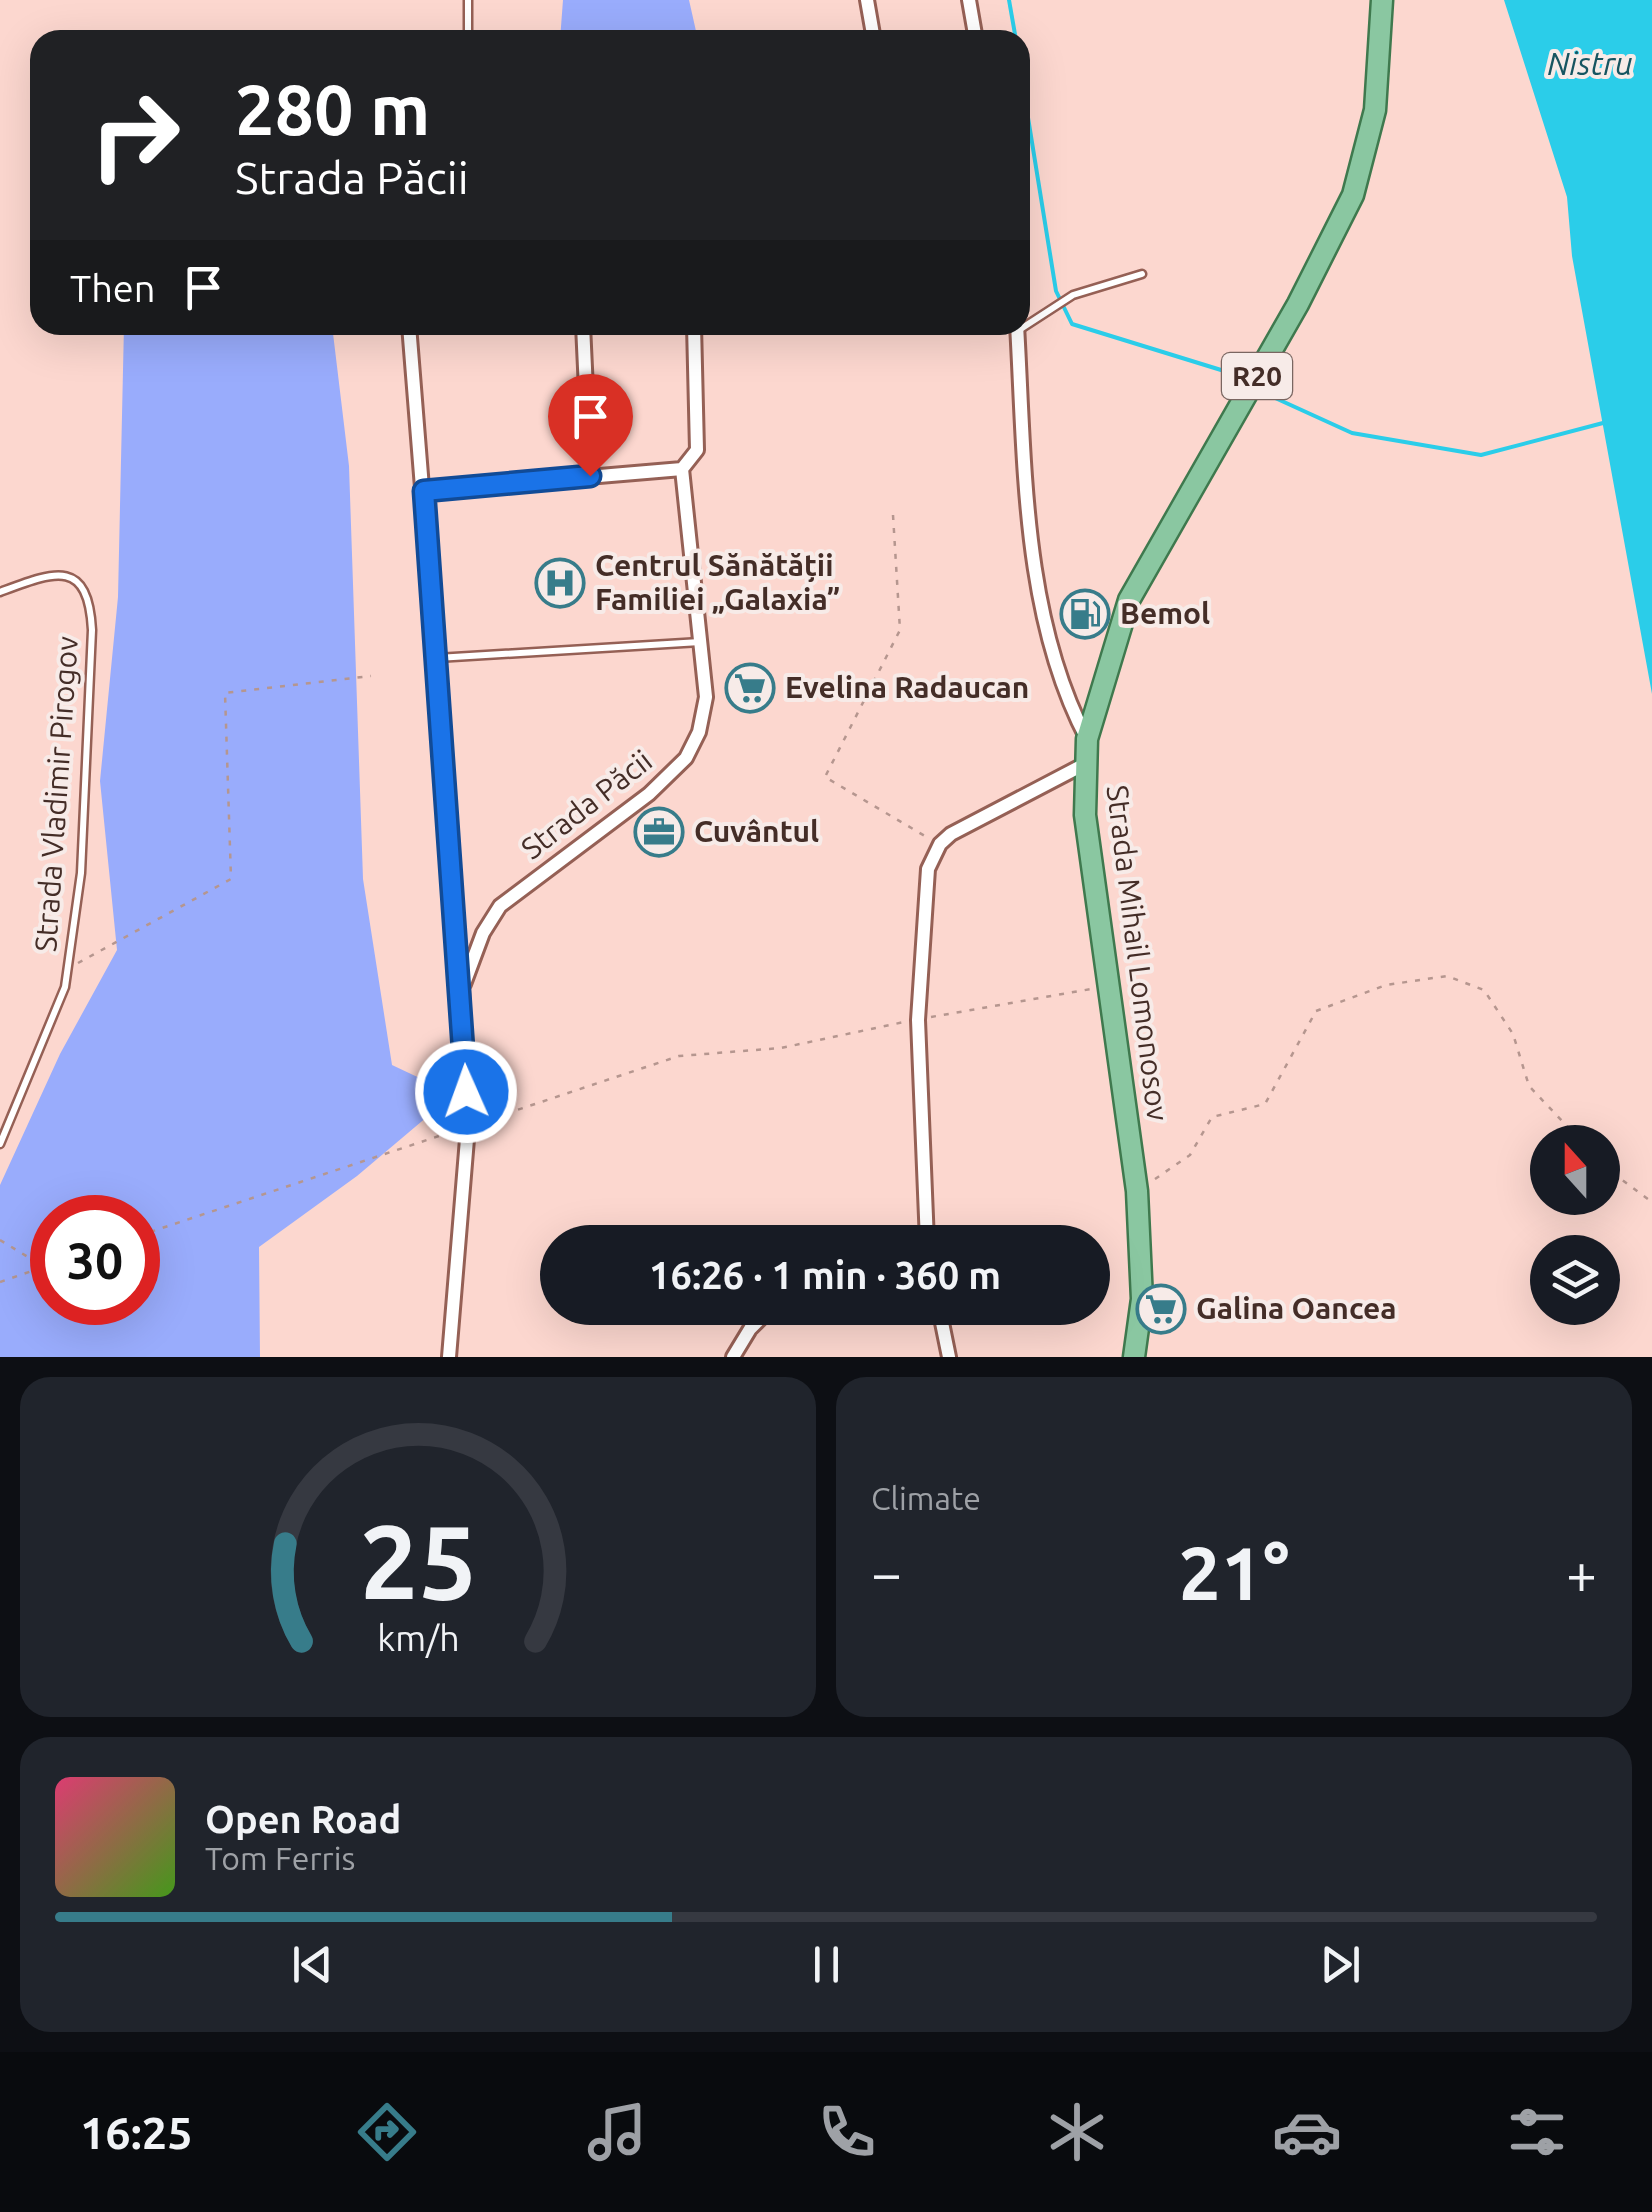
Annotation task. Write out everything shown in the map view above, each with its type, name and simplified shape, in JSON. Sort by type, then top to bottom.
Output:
[{"type":"main road","name":"R20","points":[[1087,739],[1129,600],[1298,304],[1353,194],[1375,110],[1382,0]]},
{"type":"main road","name":"Strada Mihail Lomonosov","points":[[1087,739],[1085,815],[1137,1191],[1142,1276],[1134,1357]]},
{"type":"street","points":[[867,0],[872,30]]},
{"type":"street","points":[[969,0],[974,30]]},
{"type":"street","name":"Strada Păcii","points":[[410,335],[462,988],[468,1127],[449,1357]]},
{"type":"street","points":[[583,335],[590,476]]},
{"type":"street","name":"Strada Păcii","points":[[462,988],[483,933],[500,906],[650,794],[686,758],[698,732],[706,697],[682,469],[697,450],[694,335]]},
{"type":"street","points":[[1018,335],[1035,574],[1061,686],[1087,739]]},
{"type":"street","points":[[424,491],[682,469]]},
{"type":"street","points":[[926,1225],[918,1020],[928,869],[940,844],[1085,764]]},
{"type":"street","points":[[733,1357],[754,1325]]},
{"type":"street","points":[[943,1325],[950,1357]]},
{"type":"lane","points":[[468,0],[468,30]]},
{"type":"lane","points":[[1030,321],[1073,295],[1142,274]]},
{"type":"lane","name":"Strada Vladimir Pirogov","points":[[0,592],[61,574],[85,586],[92,630],[81,873],[68,968],[61,999],[0,1144]]},
{"type":"lane","points":[[437,658],[700,642]]},
{"type":"path","points":[[893,514],[900,630],[825,778],[940,844]]},
{"type":"path","points":[[68,968],[231,879],[225,693],[371,676]]},
{"type":"path","points":[[1137,1191],[1190,1155],[1212,1118],[1265,1104],[1316,1011],[1386,985],[1446,976],[1484,990],[1512,1034],[1529,1086],[1566,1125]]},
{"type":"path","points":[[160,1229],[679,1056],[781,1048],[1107,986]]},
{"type":"path","points":[[1620,1178],[1652,1202]]},
{"type":"path","points":[[0,1240],[30,1258]]},
{"type":"path","points":[[0,1282],[30,1272]]},
{"type":"shaded area","points":[[563,0],[689,0],[696,30],[561,30]]},
{"type":"shaded area","points":[[124,335],[333,335],[349,466],[363,879],[392,1065],[428,1082],[434,1111],[357,1176],[259,1247],[260,1357],[0,1357],[0,1185],[60,1054],[117,950],[100,781],[118,597]]},
{"type":"water","name":"Nistru","points":[[1504,0],[1652,0],[1652,694],[1572,256],[1567,197]]},
{"type":"waterway","points":[[1009,0],[1014,30]]},
{"type":"waterway","points":[[1030,130],[1056,291],[1072,324],[1234,374]]},
{"type":"waterway","points":[[1273,397],[1352,433],[1481,455],[1603,423]]},
{"type":"place","name":"Centrul Sănătății Familiei „Galaxia”","points":[[560,583]]},
{"type":"place","name":"Bemol","points":[[1085,614]]},
{"type":"place","name":"Evelina Radaucan","points":[[750,688]]},
{"type":"place","name":"Cuvântul","points":[[659,832]]},
{"type":"place","name":"Galina Oancea","points":[[1161,1309]]},
{"type":"route","points":[[466,1092],[462,988],[424,491],[590,476]]}]
